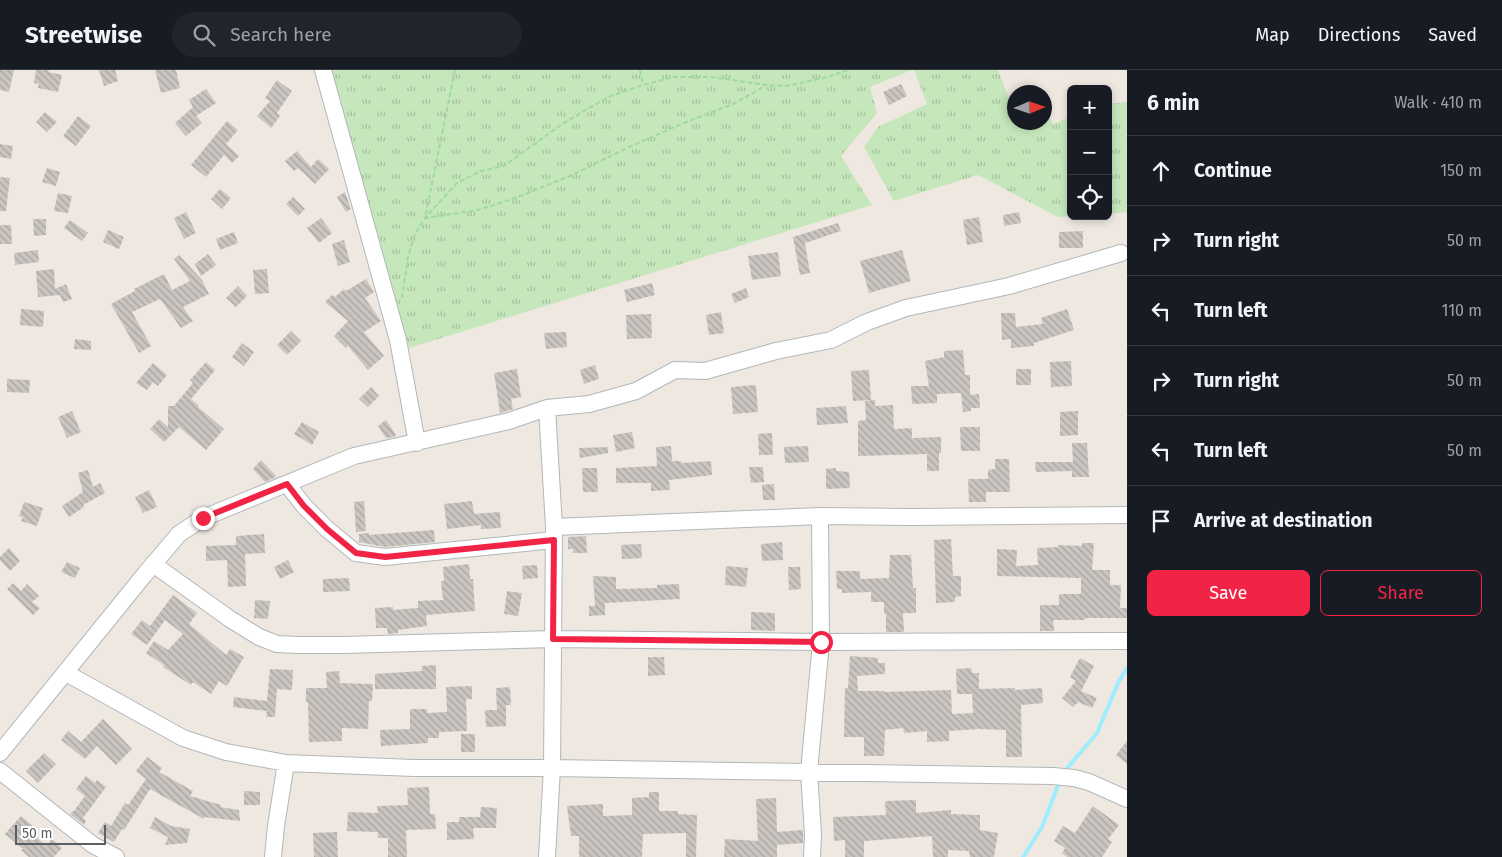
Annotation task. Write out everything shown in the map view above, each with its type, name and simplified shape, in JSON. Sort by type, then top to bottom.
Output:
[{"type":"street","points":[[322,70],[398,340],[417,443]]},
{"type":"street","points":[[0,753],[153,564],[179,534],[203,518],[354,456],[509,421],[547,408],[589,404],[636,391],[675,370],[705,372],[776,351],[831,340],[867,322],[906,308],[1010,286],[1121,253]]},
{"type":"street","points":[[398,340],[399,316]]},
{"type":"street","points":[[547,408],[554,533],[552,768],[547,857]]},
{"type":"street","points":[[287,484],[304,506],[327,529],[356,553],[385,557],[554,533],[820,516],[1127,515]]},
{"type":"street","points":[[812,857],[813,834],[809,772],[821,642],[820,516]]},
{"type":"street","points":[[153,564],[230,619],[259,637],[277,644],[344,645],[553,639],[821,642],[1127,640]]},
{"type":"street","points":[[66,673],[183,738],[226,752],[286,763],[414,768],[552,768],[1052,776],[1074,778],[1089,782],[1127,799]]},
{"type":"street","points":[[273,857],[286,763]]},
{"type":"street","points":[[0,770],[93,845],[116,857]]},
{"type":"path","points":[[425,218],[455,70]]},
{"type":"path","points":[[640,70],[643,85]]},
{"type":"path","points":[[399,316],[408,257],[415,234],[425,218],[457,183],[481,171],[504,166],[562,124],[608,97],[674,77],[711,77],[786,86],[824,78],[848,70]]},
{"type":"path","points":[[425,218],[478,210],[570,176],[629,147],[733,104],[767,85]]},
{"type":"green space","points":[[330,70],[912,70],[870,87],[877,113],[841,156],[872,205],[409,348]]},
{"type":"green space","points":[[914,70],[998,70],[1007,93],[1007,130],[1052,130],[1052,122],[1053,124],[1067,119],[1067,216],[1058,217],[978,175],[894,201],[864,147],[878,127],[927,104]]},
{"type":"green space","points":[[1127,102],[1127,212],[1112,214],[1112,130],[1112,104]]},
{"type":"building","points":[[0,70],[14,70],[9,92],[0,90]]},
{"type":"building","points":[[36,70],[49,70],[48,72],[62,75],[58,92],[38,88],[39,84],[34,83]]},
{"type":"building","points":[[99,70],[115,70],[118,81],[104,86]]},
{"type":"building","points":[[155,70],[176,70],[180,88],[161,93]]},
{"type":"building","points":[[277,80],[292,91],[277,113],[280,116],[271,128],[257,116],[270,101],[265,98]]},
{"type":"building","points":[[901,84],[907,96],[889,105],[883,92]]},
{"type":"building","points":[[206,89],[216,103],[196,116],[202,123],[186,136],[175,123],[193,107],[189,100]]},
{"type":"building","points":[[45,112],[57,122],[47,132],[36,122]]},
{"type":"building","points":[[78,116],[91,126],[76,146],[63,136]]},
{"type":"building","points":[[227,121],[238,130],[226,144],[239,156],[232,163],[224,155],[206,177],[191,165]]},
{"type":"building","points":[[0,144],[13,146],[11,159],[0,157]]},
{"type":"building","points":[[297,151],[311,167],[318,159],[329,169],[315,184],[298,168],[294,171],[285,161]]},
{"type":"building","points":[[47,168],[60,172],[56,186],[42,182]]},
{"type":"building","points":[[0,177],[10,178],[6,211],[0,211]]},
{"type":"building","points":[[220,189],[231,198],[222,209],[211,199]]},
{"type":"building","points":[[345,192],[351,209],[346,212],[337,197]]},
{"type":"building","points":[[58,193],[72,196],[68,213],[54,211]]},
{"type":"building","points":[[293,197],[305,209],[298,216],[286,204]]},
{"type":"building","points":[[186,212],[196,233],[184,239],[174,218]]},
{"type":"building","points":[[1019,212],[1021,223],[1004,226],[1003,215]]},
{"type":"building","points":[[979,217],[983,242],[967,245],[963,220]]},
{"type":"building","points":[[321,218],[332,233],[319,243],[307,228]]},
{"type":"building","points":[[33,219],[46,219],[46,235],[34,236]]},
{"type":"building","points":[[70,220],[88,233],[82,241],[64,228]]},
{"type":"building","points":[[838,223],[841,231],[805,243],[810,273],[800,275],[793,237]]},
{"type":"building","points":[[0,225],[11,225],[12,244],[0,244]]},
{"type":"building","points":[[108,230],[124,237],[119,249],[103,242]]},
{"type":"building","points":[[1083,231],[1083,248],[1059,248],[1059,232]]},
{"type":"building","points":[[234,232],[238,243],[220,250],[216,239]]},
{"type":"building","points":[[344,240],[350,262],[338,266],[332,244]]},
{"type":"building","points":[[38,250],[39,262],[15,265],[14,253]]},
{"type":"building","points":[[902,250],[911,281],[869,293],[860,261]]},
{"type":"building","points":[[778,252],[781,276],[752,280],[748,256]]},
{"type":"building","points":[[208,254],[216,265],[201,276],[195,264]]},
{"type":"building","points":[[179,255],[202,280],[209,294],[183,307],[193,321],[181,328],[160,299],[132,312],[151,346],[139,353],[111,304],[135,291],[134,289],[164,274],[172,290],[190,281],[174,259]]},
{"type":"building","points":[[54,269],[55,289],[66,284],[72,299],[63,302],[60,295],[38,297],[36,271]]},
{"type":"building","points":[[267,269],[269,293],[255,294],[253,270]]},
{"type":"building","points":[[366,279],[374,292],[365,298],[381,321],[364,332],[384,356],[368,370],[348,346],[346,348],[334,336],[348,321],[325,302],[332,295],[335,297],[344,289],[346,291]]},
{"type":"building","points":[[652,283],[655,295],[627,302],[624,290]]},
{"type":"building","points":[[238,286],[247,296],[236,307],[226,298]]},
{"type":"building","points":[[746,288],[749,297],[735,303],[731,294]]},
{"type":"building","points":[[21,309],[44,311],[43,327],[20,325]]},
{"type":"building","points":[[1067,309],[1074,330],[1034,343],[1034,346],[1011,348],[1011,339],[1002,340],[1001,313],[1015,313],[1016,327],[1043,324],[1041,318]]},
{"type":"building","points":[[721,312],[724,333],[709,335],[706,315]]},
{"type":"building","points":[[651,314],[652,338],[627,339],[626,315]]},
{"type":"building","points":[[291,331],[301,341],[287,355],[277,345]]},
{"type":"building","points":[[566,332],[567,347],[546,349],[544,333]]},
{"type":"building","points":[[75,339],[91,341],[91,350],[74,349]]},
{"type":"building","points":[[242,343],[254,352],[244,366],[232,357]]},
{"type":"building","points":[[963,350],[965,375],[970,375],[970,395],[979,394],[980,408],[971,408],[971,411],[963,412],[961,393],[937,394],[937,403],[912,404],[911,386],[929,386],[925,361],[944,357],[944,351]]},
{"type":"building","points":[[1071,361],[1072,386],[1051,387],[1050,362]]},
{"type":"building","points":[[206,362],[215,370],[191,399],[224,429],[206,450],[179,427],[164,442],[150,429],[159,419],[168,427],[168,406],[174,406],[193,383],[190,380]]},
{"type":"building","points":[[153,363],[167,375],[158,386],[153,382],[147,390],[136,383]]},
{"type":"building","points":[[595,365],[599,379],[584,384],[580,370]]},
{"type":"building","points":[[517,369],[521,397],[511,399],[513,409],[500,413],[494,373]]},
{"type":"building","points":[[1016,369],[1031,369],[1031,385],[1016,385]]},
{"type":"building","points":[[869,370],[871,400],[853,401],[851,371]]},
{"type":"building","points":[[7,379],[30,380],[29,393],[7,392]]},
{"type":"building","points":[[756,385],[758,412],[733,414],[731,387]]},
{"type":"building","points":[[371,387],[379,396],[368,407],[359,399]]},
{"type":"building","points":[[875,400],[875,406],[893,405],[894,429],[912,428],[912,438],[941,437],[939,471],[927,471],[927,454],[858,456],[858,421],[866,420],[865,401]]},
{"type":"building","points":[[846,406],[848,423],[817,425],[816,408]]},
{"type":"building","points":[[72,411],[81,432],[67,438],[58,417]]},
{"type":"building","points":[[1078,411],[1078,435],[1060,436],[1060,412]]},
{"type":"building","points":[[386,420],[396,435],[394,437],[386,438],[378,426]]},
{"type":"building","points":[[302,422],[319,432],[312,445],[294,434]]},
{"type":"building","points":[[960,427],[980,427],[980,451],[961,451]]},
{"type":"building","points":[[632,432],[635,448],[616,452],[613,435]]},
{"type":"building","points":[[772,433],[773,455],[759,455],[758,434]]},
{"type":"building","points":[[1072,443],[1087,443],[1089,477],[1072,477],[1072,471],[1036,472],[1035,462],[1073,462]]},
{"type":"building","points":[[671,446],[672,461],[681,461],[681,463],[711,461],[712,475],[669,480],[670,490],[651,491],[651,483],[616,483],[616,468],[657,466],[656,447]]},
{"type":"building","points":[[808,446],[809,462],[785,463],[784,447]]},
{"type":"building","points":[[608,447],[608,453],[580,458],[579,448]]},
{"type":"building","points":[[995,459],[1009,459],[1010,492],[986,492],[986,502],[969,502],[968,479],[988,479],[988,470],[995,469]]},
{"type":"building","points":[[261,460],[276,476],[265,482],[253,469]]},
{"type":"building","points":[[749,467],[763,467],[764,482],[751,483]]},
{"type":"building","points":[[582,468],[597,468],[598,492],[583,492]]},
{"type":"building","points":[[836,468],[836,471],[849,472],[850,488],[826,489],[826,469]]},
{"type":"building","points":[[88,470],[93,487],[100,483],[105,493],[83,505],[84,507],[69,517],[62,506],[83,492],[78,473]]},
{"type":"building","points":[[774,484],[775,500],[763,500],[762,485]]},
{"type":"building","points":[[149,490],[157,507],[143,513],[135,497]]},
{"type":"building","points":[[364,501],[366,531],[356,532],[354,502]]},
{"type":"building","points":[[472,501],[474,514],[500,512],[501,528],[481,529],[481,525],[447,529],[444,504]]},
{"type":"building","points":[[24,502],[43,508],[37,526],[21,521],[23,517],[19,516]]},
{"type":"building","points":[[434,530],[435,542],[385,547],[359,542],[359,534],[369,533],[369,535]]},
{"type":"building","points":[[264,534],[265,553],[245,554],[246,586],[228,587],[227,560],[206,561],[206,546],[236,545],[236,536]]},
{"type":"building","points":[[586,536],[587,553],[573,553],[573,549],[568,549],[568,537]]},
{"type":"building","points":[[951,539],[953,576],[961,576],[961,596],[955,597],[955,602],[936,603],[934,540]]},
{"type":"building","points":[[782,542],[783,560],[762,561],[761,544]]},
{"type":"building","points":[[1082,543],[1094,543],[1092,570],[1110,570],[1110,585],[1121,585],[1120,608],[1127,608],[1127,618],[1053,620],[1054,631],[1040,631],[1040,605],[1059,605],[1059,594],[1081,594],[1081,578],[997,576],[997,549],[1017,550],[1016,566],[1038,565],[1037,548],[1058,547],[1058,545],[1082,546]]},
{"type":"building","points":[[641,544],[642,558],[622,559],[621,545]]},
{"type":"building","points":[[9,548],[20,561],[10,571],[0,560],[0,557]]},
{"type":"building","points":[[890,555],[911,555],[913,588],[916,588],[916,613],[903,613],[904,632],[886,632],[884,602],[871,602],[871,592],[842,593],[842,589],[837,589],[836,571],[860,571],[860,579],[889,578]]},
{"type":"building","points":[[288,560],[294,572],[280,579],[274,567]]},
{"type":"building","points":[[67,562],[80,568],[75,578],[61,572]]},
{"type":"building","points":[[469,564],[470,579],[473,579],[475,611],[426,615],[427,626],[398,630],[398,633],[388,634],[387,628],[376,628],[375,608],[393,607],[393,610],[418,608],[418,601],[443,600],[441,581],[444,581],[443,567]]},
{"type":"building","points":[[537,565],[538,578],[523,579],[522,566]]},
{"type":"building","points":[[726,566],[748,568],[746,587],[725,585]]},
{"type":"building","points":[[788,567],[800,567],[801,589],[789,590]]},
{"type":"building","points":[[593,576],[616,577],[616,589],[657,588],[657,585],[679,584],[680,599],[605,603],[605,615],[589,616],[589,606],[595,606]]},
{"type":"building","points":[[349,578],[350,591],[323,592],[323,579]]},
{"type":"building","points":[[13,583],[21,591],[27,584],[39,596],[32,602],[40,608],[33,615],[7,589]]},
{"type":"building","points":[[507,591],[522,593],[518,616],[504,614]]},
{"type":"building","points":[[173,595],[197,613],[189,624],[226,655],[230,649],[244,657],[227,686],[219,681],[211,694],[193,682],[191,685],[163,667],[164,665],[146,653],[154,641],[168,650],[183,634],[165,620],[147,645],[131,634],[142,620],[150,626]]},
{"type":"building","points":[[255,600],[270,601],[268,619],[254,618]]},
{"type":"building","points":[[751,612],[775,613],[775,631],[751,630]]},
{"type":"building","points":[[850,656],[878,658],[878,663],[885,663],[885,674],[857,676],[858,691],[951,690],[952,714],[973,713],[972,694],[957,694],[956,669],[971,668],[972,673],[979,673],[979,689],[1015,688],[1015,690],[1042,688],[1043,703],[1021,705],[1022,757],[1006,757],[1006,730],[949,731],[949,741],[927,742],[927,731],[904,733],[903,728],[885,730],[884,756],[864,756],[864,737],[844,737],[845,688],[848,688]]},
{"type":"building","points":[[648,657],[664,657],[665,675],[648,676]]},
{"type":"building","points":[[1080,658],[1094,666],[1081,691],[1097,698],[1092,708],[1078,702],[1073,707],[1062,698],[1076,681],[1070,677]]},
{"type":"building","points":[[436,665],[436,689],[375,689],[375,674],[422,671],[422,666]]},
{"type":"building","points":[[270,669],[293,670],[292,690],[277,689],[275,717],[266,717],[267,711],[233,707],[234,697],[267,701]]},
{"type":"building","points":[[339,671],[340,683],[373,684],[372,701],[369,701],[368,729],[342,728],[342,741],[309,742],[306,688],[327,688],[326,672]]},
{"type":"building","points":[[472,686],[472,699],[466,699],[467,731],[439,732],[439,738],[428,738],[428,743],[381,746],[380,730],[410,729],[410,709],[427,709],[427,713],[447,712],[446,687]]},
{"type":"building","points":[[510,687],[511,705],[506,705],[506,726],[486,727],[485,710],[497,710],[496,688]]},
{"type":"building","points":[[103,719],[132,749],[116,765],[97,746],[85,759],[61,740],[68,731],[81,742]]},
{"type":"building","points":[[461,734],[475,734],[475,752],[461,752]]},
{"type":"building","points":[[1127,741],[1127,764],[1116,755]]},
{"type":"building","points":[[44,753],[56,764],[38,783],[26,771]]},
{"type":"building","points":[[147,757],[162,768],[159,772],[193,791],[190,796],[221,805],[220,807],[239,810],[240,821],[204,817],[204,819],[150,789],[124,830],[122,829],[114,842],[98,833],[105,822],[111,826],[125,803],[128,805],[146,779],[136,771]]},
{"type":"building","points":[[86,776],[95,783],[97,780],[106,787],[83,818],[86,821],[84,825],[70,814],[85,796],[76,789]]},
{"type":"building","points":[[429,787],[430,814],[435,814],[436,829],[406,830],[407,857],[388,857],[388,838],[378,838],[378,832],[347,831],[348,812],[378,813],[377,806],[408,805],[407,788]]},
{"type":"building","points":[[244,791],[260,792],[260,805],[244,805]]},
{"type":"building","points":[[649,792],[659,792],[659,811],[678,811],[678,814],[697,815],[696,857],[686,857],[686,833],[643,834],[642,857],[579,857],[579,836],[571,836],[567,806],[603,804],[603,816],[632,815],[632,798],[649,797]]},
{"type":"building","points":[[776,798],[777,832],[803,830],[803,843],[777,845],[777,857],[724,857],[725,839],[758,841],[756,799]]},
{"type":"building","points":[[916,800],[916,813],[951,810],[951,814],[980,815],[980,830],[998,833],[994,857],[970,857],[969,851],[948,850],[948,857],[933,857],[932,836],[864,841],[864,857],[845,857],[845,840],[834,841],[833,817],[886,815],[885,801]]},
{"type":"building","points":[[1093,806],[1119,825],[1108,839],[1112,842],[1102,857],[1067,857],[1062,853],[1065,848],[1054,841],[1063,826],[1075,833]]},
{"type":"building","points":[[481,807],[497,808],[496,828],[473,828],[474,839],[447,840],[447,822],[459,822],[459,817],[480,817]]},
{"type":"building","points":[[21,816],[33,826],[29,830],[46,846],[52,839],[62,848],[54,857],[29,857],[21,850],[23,849],[5,834]]},
{"type":"building","points":[[155,817],[171,826],[190,829],[187,843],[165,845],[168,837],[150,828]]},
{"type":"building","points":[[337,832],[338,857],[314,857],[313,833]]},
{"type":"waterway","points":[[1064,772],[1097,733],[1119,681],[1127,668]]},
{"type":"waterway","points":[[1023,857],[1042,827],[1060,780]]},
{"type":"route","points":[[203,518],[287,484],[304,506],[327,529],[356,553],[385,557],[554,540],[553,639],[821,642]]}]
